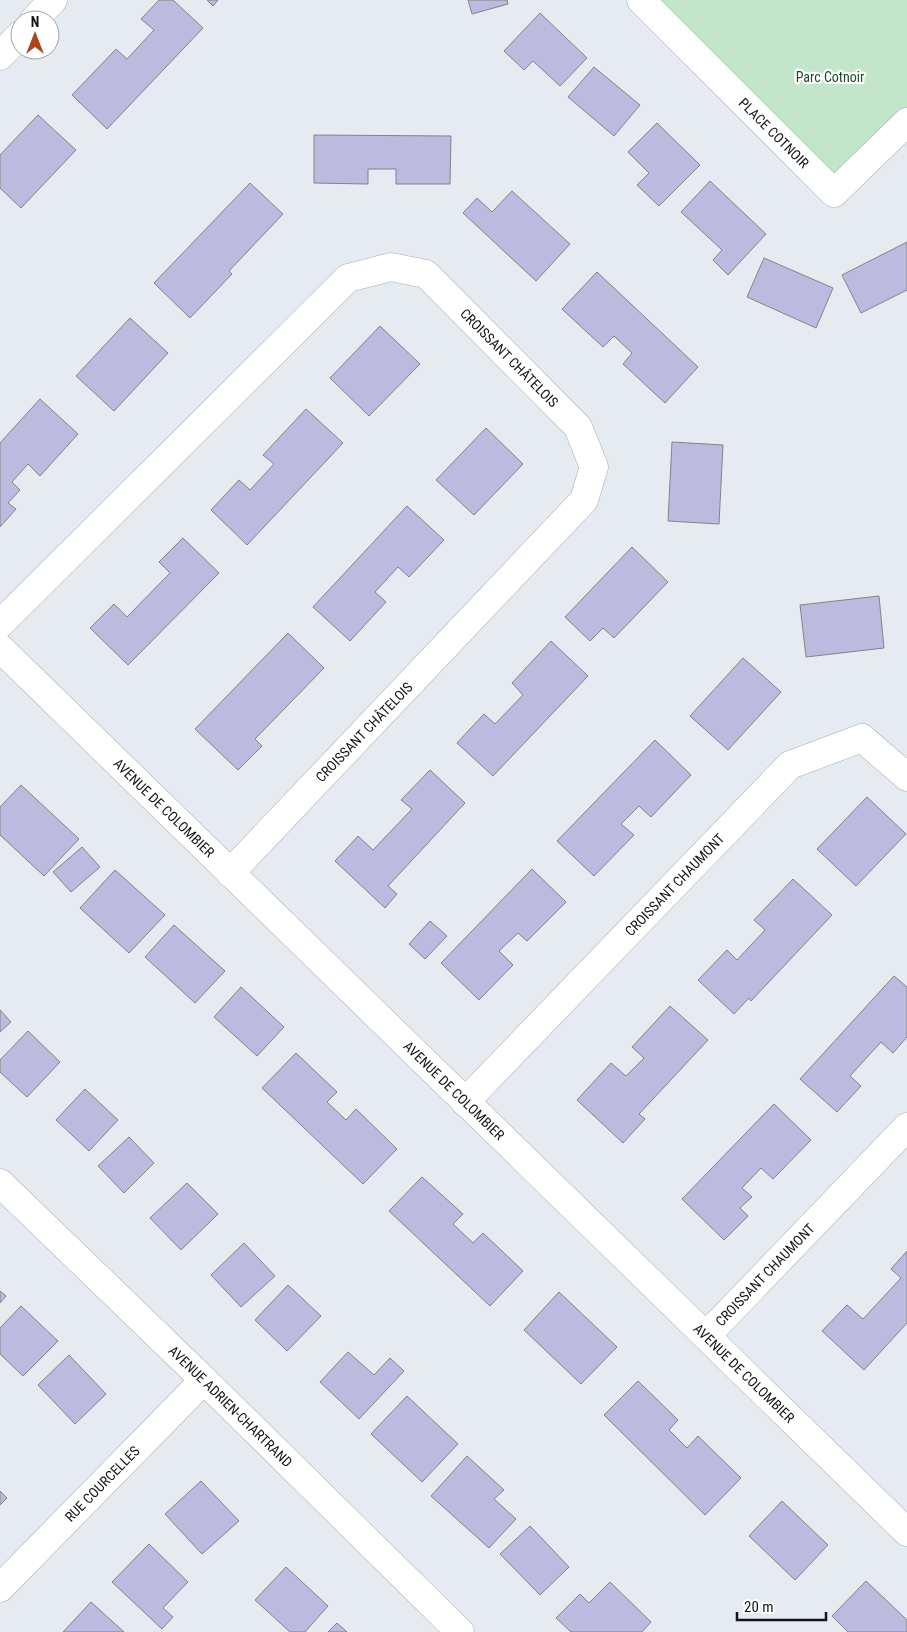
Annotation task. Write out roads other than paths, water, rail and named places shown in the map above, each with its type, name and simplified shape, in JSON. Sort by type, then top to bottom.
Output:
[{"type":"street","points":[[44,10],[53,0]]},
{"type":"street","name":"PLACE COTNOIR","points":[[641,0],[834,193],[907,122]]},
{"type":"street","points":[[0,56],[10,46]]},
{"type":"street","name":"CROISSANT CHÂTELOIS","points":[[0,624],[348,278],[391,267],[426,274],[578,427],[594,467],[584,500],[230,873]]},
{"type":"street","name":"AVENUE DE COLOMBIER","points":[[0,648],[907,1532]]},
{"type":"street","name":"CROISSANT CHAUMONT","points":[[465,1102],[790,766],[862,738],[907,778]]},
{"type":"street","name":"CROISSANT CHAUMONT","points":[[706,1336],[907,1127]]},
{"type":"street","name":"AVENUE ADRIEN-CHARTRAND","points":[[0,1183],[204,1380],[460,1632]]},
{"type":"street","name":"RUE COURCELLES","points":[[0,1588],[204,1380]]},
{"type":"park label","name":"Parc Cotnoir","points":[[830,77]]}]
